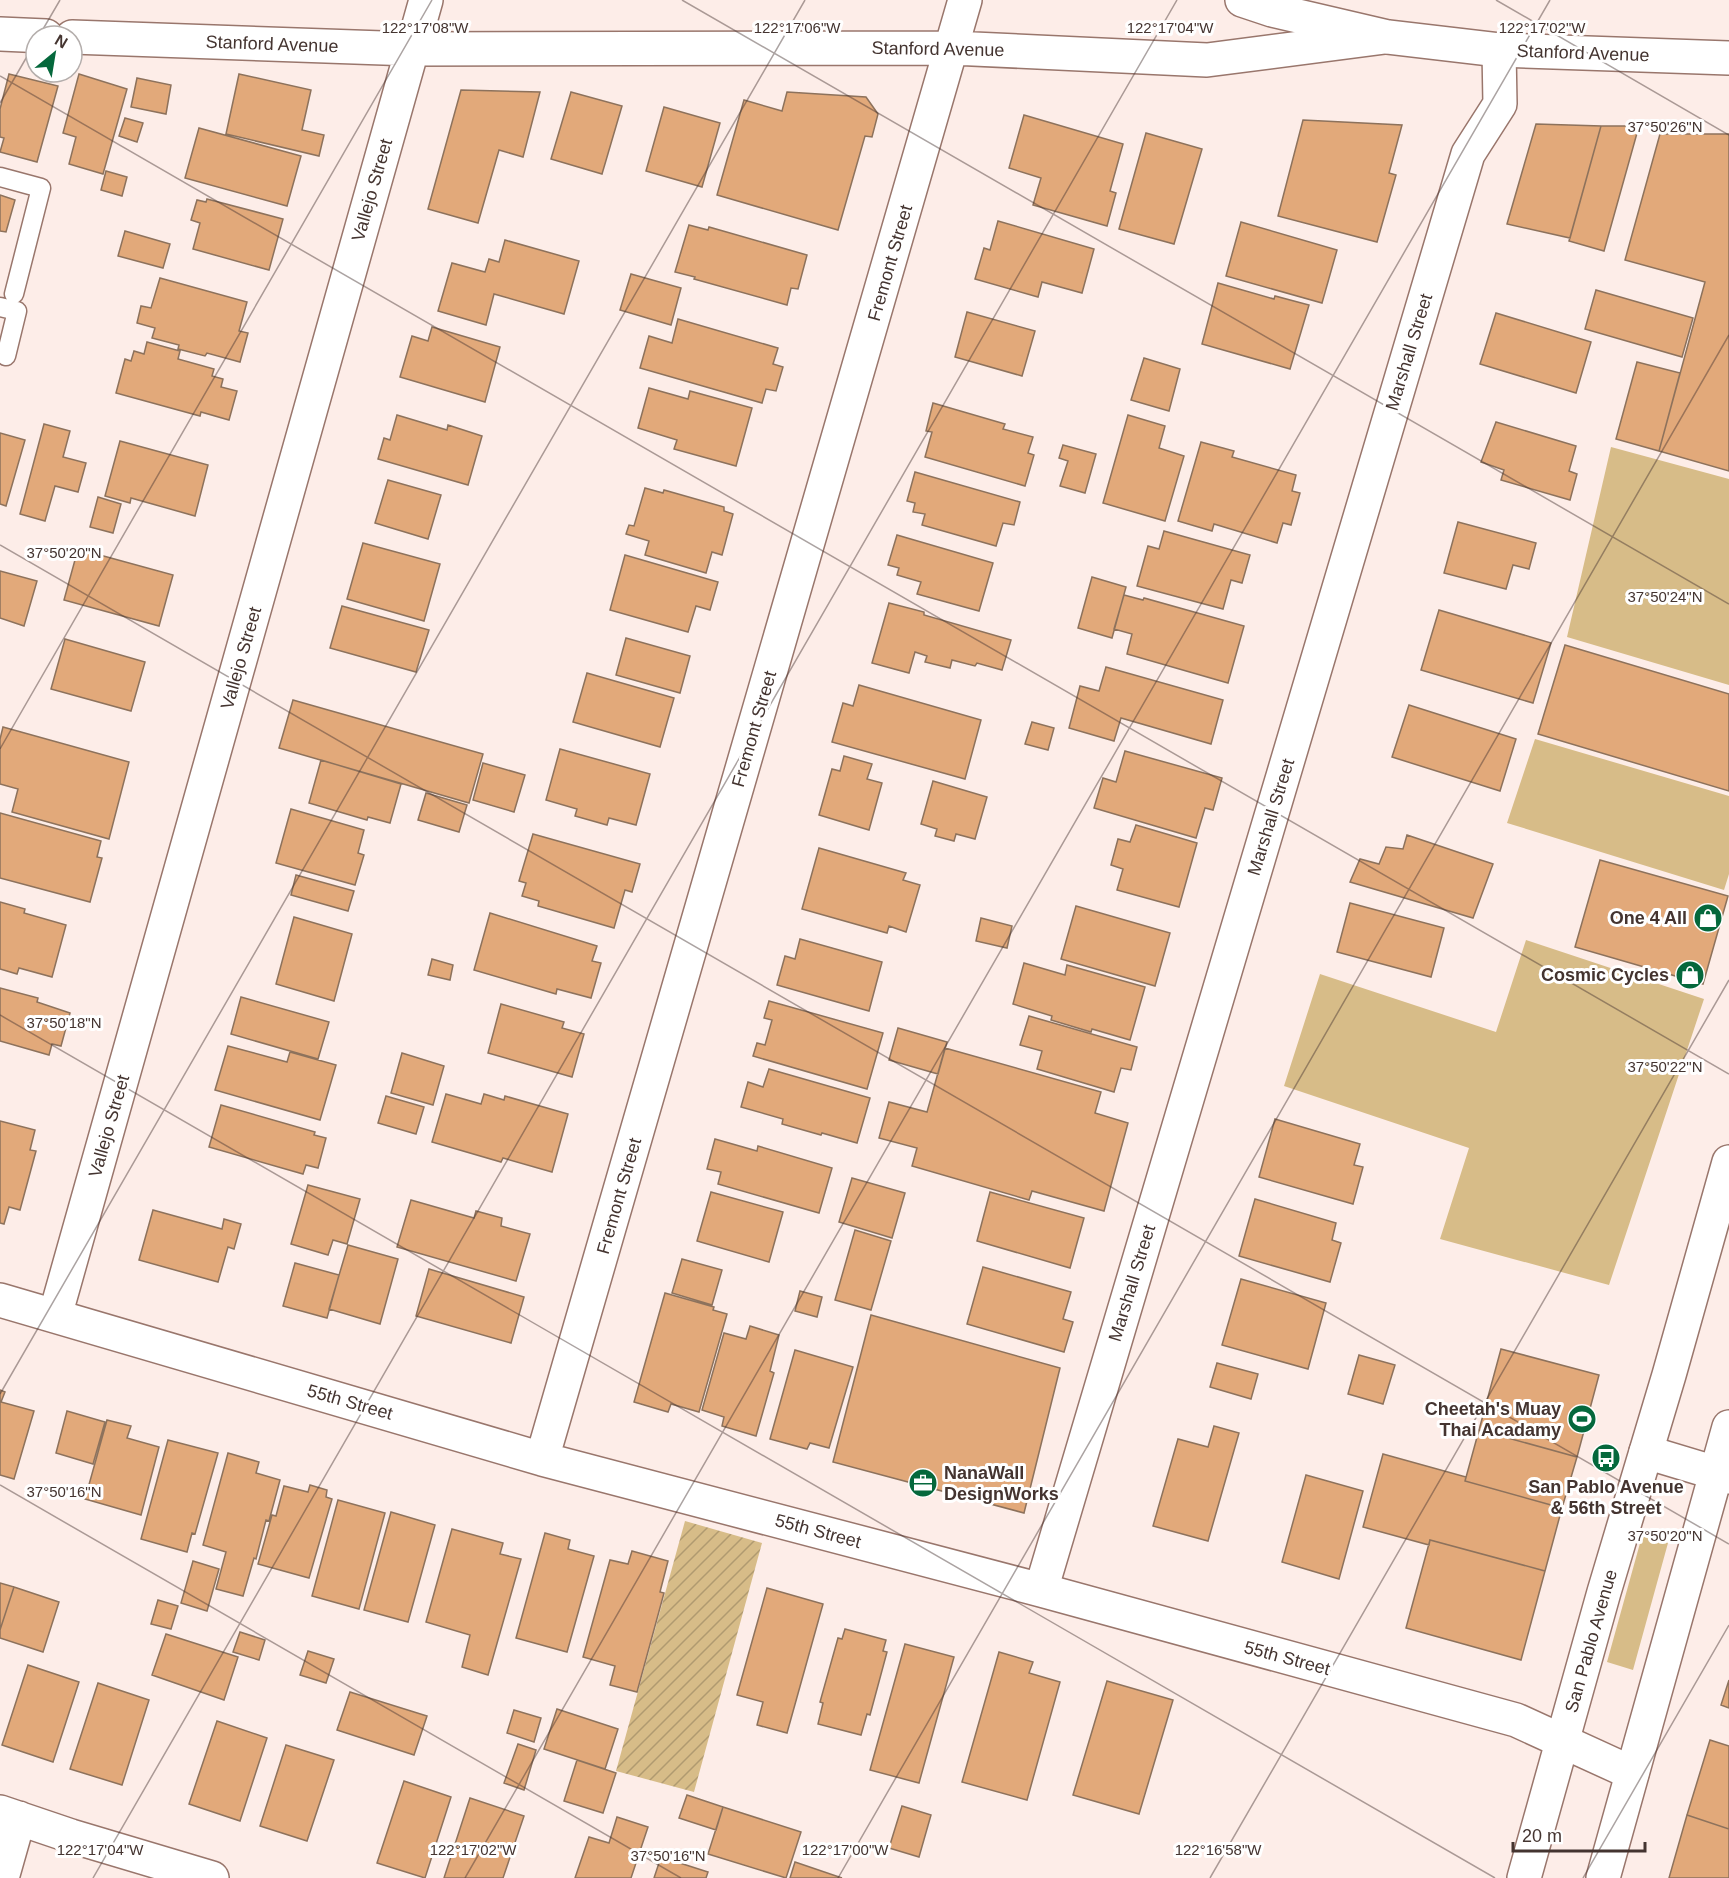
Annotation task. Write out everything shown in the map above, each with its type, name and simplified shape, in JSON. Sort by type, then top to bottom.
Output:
[{"type":"street","name":"Vallejo Street","points":[[55,1316],[426,0]]},
{"type":"street","name":"Fremont Street","points":[[542,1459],[965,0]]},
{"type":"street","points":[[1242,0],[1272,10],[1388,37]]},
{"type":"street","points":[[0,34],[24,35]]},
{"type":"street","name":"Stanford Avenue","points":[[84,37],[412,49],[952,48],[1207,60],[1388,37],[1499,50],[1729,58]]},
{"type":"street","name":"Marshall Street","points":[[1041,1590],[1468,154],[1500,104],[1499,50]]},
{"type":"street","name":"San Pablo Avenue","points":[[1524,1878],[1604,1592],[1729,1162]]},
{"type":"street","name":"55th Street","points":[[0,1300],[542,1459],[1041,1590],[1516,1720],[1632,1773]]},
{"type":"street","points":[[1603,1878],[1632,1773],[1722,1475],[1729,1427]]},
{"type":"street","points":[[1646,1452],[1722,1475]]},
{"type":"street","points":[[2,1878],[10,1815],[212,1878]]},
{"type":"lane","points":[[0,177],[41,188],[14,294]]},
{"type":"lane","points":[[0,307],[17,312],[6,356]]},
{"type":"shaded area","points":[[1611,447],[1729,479],[1729,685],[1567,637]]},
{"type":"shaded area","points":[[1535,739],[1729,796],[1729,874],[1724,890],[1507,823]]},
{"type":"shaded area","points":[[1526,940],[1704,999],[1609,1285],[1440,1239],[1469,1148],[1284,1086],[1320,974],[1496,1032]]},
{"type":"shaded area","points":[[685,1521],[762,1543],[694,1792],[616,1771]]},
{"type":"shaded area","points":[[1642,1536],[1668,1543],[1633,1670],[1607,1662]]},
{"type":"building","points":[[9,74],[24,78],[24,84],[58,86],[37,162],[0,152],[4,138],[0,137],[0,109]]},
{"type":"building","points":[[239,74],[311,90],[302,130],[324,135],[319,156],[226,134]]},
{"type":"building","points":[[84,76],[127,89],[103,174],[69,164],[76,137],[63,133],[76,84],[84,84]]},
{"type":"building","points":[[137,78],[171,85],[166,114],[131,107]]},
{"type":"building","points":[[461,90],[540,92],[523,157],[499,150],[478,223],[428,209]]},
{"type":"building","points":[[571,92],[622,106],[602,174],[551,159]]},
{"type":"building","points":[[787,92],[866,97],[878,114],[872,137],[865,136],[838,230],[717,195],[744,100],[782,111]]},
{"type":"building","points":[[664,107],[720,123],[702,187],[646,171]]},
{"type":"building","points":[[1024,115],[1123,144],[1110,191],[1116,193],[1107,226],[1033,205],[1041,178],[1009,168]]},
{"type":"building","points":[[125,118],[143,123],[137,142],[119,136]]},
{"type":"building","points":[[1303,120],[1402,125],[1389,173],[1396,175],[1377,242],[1278,216]]},
{"type":"building","points":[[1536,124],[1601,126],[1570,238],[1507,224]]},
{"type":"building","points":[[1601,126],[1639,126],[1604,251],[1569,241]]},
{"type":"building","points":[[199,128],[301,156],[287,206],[185,178]]},
{"type":"building","points":[[1146,133],[1202,149],[1174,244],[1119,229]]},
{"type":"building","points":[[1660,134],[1729,134],[1729,471],[1659,451],[1705,282],[1625,260]]},
{"type":"building","points":[[106,171],[127,177],[122,196],[101,190]]},
{"type":"building","points":[[0,195],[15,200],[6,232],[0,231]]},
{"type":"building","points":[[207,199],[283,219],[269,270],[193,249],[200,223],[191,220],[197,200],[206,202]]},
{"type":"building","points":[[998,221],[1094,249],[1082,293],[1042,282],[1038,297],[975,279],[984,248],[990,250]]},
{"type":"building","points":[[1241,222],[1337,250],[1322,303],[1226,276]]},
{"type":"building","points":[[689,225],[708,230],[709,227],[807,255],[798,289],[791,288],[787,305],[675,272]]},
{"type":"building","points":[[125,231],[170,244],[163,268],[118,256]]},
{"type":"building","points":[[505,240],[579,261],[564,314],[494,294],[486,325],[438,311],[452,263],[485,272],[489,259],[499,262]]},
{"type":"building","points":[[631,274],[681,288],[671,325],[620,310]]},
{"type":"building","points":[[160,278],[247,302],[239,331],[248,333],[240,362],[207,353],[205,356],[178,349],[179,345],[152,338],[155,328],[137,323],[141,306],[151,308]]},
{"type":"building","points":[[1218,283],[1274,299],[1275,296],[1309,305],[1290,369],[1202,344]]},
{"type":"building","points":[[1596,290],[1693,318],[1682,357],[1585,329]]},
{"type":"building","points":[[967,312],[1035,331],[1022,376],[955,357]]},
{"type":"building","points":[[1496,313],[1591,342],[1576,393],[1480,364]]},
{"type":"building","points":[[678,319],[778,348],[773,364],[783,367],[776,391],[766,389],[762,403],[640,368],[649,336],[672,343]]},
{"type":"building","points":[[432,327],[500,347],[485,402],[400,377],[412,336],[428,341]]},
{"type":"building","points":[[147,342],[180,351],[178,359],[214,369],[212,376],[223,379],[221,387],[237,391],[229,420],[201,412],[200,416],[116,393],[125,359],[131,361],[134,351],[144,354]]},
{"type":"building","points":[[1144,358],[1180,369],[1169,411],[1131,400]]},
{"type":"building","points":[[1637,362],[1680,373],[1659,451],[1616,439]]},
{"type":"building","points":[[649,388],[688,399],[690,391],[752,408],[736,466],[674,449],[677,440],[638,428]]},
{"type":"building","points":[[933,403],[1005,424],[1003,429],[1033,437],[1028,453],[1034,455],[1025,486],[925,457],[932,432],[926,431]]},
{"type":"building","points":[[397,415],[447,430],[448,425],[482,436],[468,485],[378,459],[384,438],[390,440]]},
{"type":"building","points":[[1128,415],[1165,426],[1159,448],[1184,456],[1165,521],[1103,503]]},
{"type":"building","points":[[1496,422],[1576,446],[1569,471],[1577,474],[1570,500],[1501,480],[1504,470],[1481,462]]},
{"type":"building","points":[[44,424],[70,431],[63,457],[86,463],[78,492],[55,486],[45,521],[20,514]]},
{"type":"building","points":[[0,433],[25,440],[6,506],[0,504]]},
{"type":"building","points":[[120,441],[208,465],[195,516],[131,498],[130,503],[105,496]]},
{"type":"building","points":[[1201,442],[1234,451],[1232,457],[1296,475],[1292,491],[1300,493],[1291,525],[1283,523],[1277,543],[1214,524],[1212,531],[1178,521]]},
{"type":"building","points":[[1063,445],[1096,454],[1085,493],[1060,486],[1068,461],[1059,458]]},
{"type":"building","points":[[915,472],[1020,502],[1014,525],[1003,523],[996,546],[922,525],[925,514],[913,512],[915,503],[907,501]]},
{"type":"building","points":[[388,480],[441,495],[428,539],[375,523]]},
{"type":"building","points":[[645,488],[663,493],[664,490],[724,507],[724,511],[733,514],[722,555],[712,552],[706,573],[645,555],[649,541],[626,534],[629,525],[634,526]]},
{"type":"building","points":[[98,497],[121,504],[113,533],[90,527]]},
{"type":"building","points":[[1458,522],[1536,543],[1529,569],[1513,565],[1506,589],[1444,573]]},
{"type":"building","points":[[1164,531],[1250,555],[1242,583],[1231,580],[1223,609],[1137,586],[1148,546],[1159,549]]},
{"type":"building","points":[[897,535],[993,563],[979,611],[917,594],[921,582],[897,575],[899,568],[888,565]]},
{"type":"building","points":[[363,543],[440,564],[424,621],[347,599]]},
{"type":"building","points":[[78,549],[173,575],[159,626],[64,600]]},
{"type":"building","points":[[625,555],[718,582],[710,610],[696,606],[688,632],[610,610]]},
{"type":"building","points":[[0,571],[37,581],[24,626],[0,618]]},
{"type":"building","points":[[1092,577],[1126,587],[1112,638],[1078,628]]},
{"type":"building","points":[[1124,595],[1143,600],[1144,598],[1244,626],[1228,683],[1127,654],[1132,634],[1114,629]]},
{"type":"building","points":[[889,603],[1011,640],[1002,670],[977,663],[975,666],[952,660],[950,668],[925,662],[927,656],[915,652],[909,673],[872,663]]},
{"type":"building","points":[[342,606],[429,630],[416,672],[330,648]]},
{"type":"building","points":[[1439,610],[1551,643],[1533,703],[1421,670]]},
{"type":"building","points":[[626,638],[690,656],[680,693],[616,675]]},
{"type":"building","points":[[65,639],[145,662],[131,711],[51,689]]},
{"type":"building","points":[[1565,645],[1729,694],[1729,791],[1538,734]]},
{"type":"building","points":[[1106,667],[1223,700],[1211,744],[1121,718],[1114,741],[1069,728],[1080,686],[1099,691]]},
{"type":"building","points":[[587,673],[674,698],[660,747],[573,722]]},
{"type":"building","points":[[859,685],[981,720],[965,779],[832,742],[843,703],[853,706]]},
{"type":"building","points":[[293,700],[483,754],[469,803],[279,748]]},
{"type":"building","points":[[1409,705],[1516,739],[1500,791],[1392,757]]},
{"type":"building","points":[[1032,722],[1054,728],[1048,750],[1025,744]]},
{"type":"building","points":[[3,727],[129,762],[109,839],[12,812],[18,789],[0,784],[0,739]]},
{"type":"building","points":[[560,749],[650,774],[636,825],[609,818],[607,825],[575,816],[577,809],[546,800]]},
{"type":"building","points":[[1125,751],[1222,778],[1213,810],[1205,808],[1196,838],[1094,808],[1103,778],[1116,782]]},
{"type":"building","points":[[844,756],[872,764],[867,779],[882,783],[869,830],[819,815],[832,769],[840,771]]},
{"type":"building","points":[[321,760],[401,784],[390,823],[368,817],[367,820],[309,803]]},
{"type":"building","points":[[483,763],[525,775],[514,812],[473,800]]},
{"type":"building","points":[[933,781],[987,797],[975,839],[956,834],[954,841],[935,836],[937,829],[921,824]]},
{"type":"building","points":[[426,793],[467,805],[459,832],[418,820]]},
{"type":"building","points":[[291,809],[364,830],[358,853],[364,855],[355,885],[276,863]]},
{"type":"building","points":[[0,813],[101,841],[97,857],[102,858],[90,902],[0,878]]},
{"type":"building","points":[[1136,825],[1197,843],[1179,907],[1117,890],[1123,869],[1111,865],[1118,839],[1130,842]]},
{"type":"building","points":[[533,834],[640,864],[632,892],[625,890],[614,928],[538,906],[539,901],[522,896],[526,883],[519,881]]},
{"type":"building","points":[[1407,835],[1493,864],[1473,918],[1350,882],[1360,859],[1379,864],[1386,847],[1403,849]]},
{"type":"building","points":[[819,848],[906,873],[903,880],[920,885],[906,932],[889,926],[887,933],[802,909]]},
{"type":"building","points":[[1600,860],[1728,896],[1703,984],[1575,947]]},
{"type":"building","points":[[296,875],[354,891],[348,911],[291,895]]},
{"type":"building","points":[[0,902],[25,909],[24,913],[66,925],[52,977],[19,968],[17,974],[0,969]]},
{"type":"building","points":[[1350,903],[1444,928],[1431,977],[1337,952]]},
{"type":"building","points":[[1076,906],[1170,933],[1155,986],[1061,959]]},
{"type":"building","points":[[490,913],[597,946],[592,961],[601,963],[591,998],[557,989],[556,994],[474,970]]},
{"type":"building","points":[[294,917],[352,934],[334,1001],[276,984]]},
{"type":"building","points":[[981,918],[1012,926],[1007,948],[976,941]]},
{"type":"building","points":[[800,939],[882,962],[869,1011],[777,985],[785,956],[795,959]]},
{"type":"building","points":[[432,959],[453,965],[450,980],[428,975]]},
{"type":"building","points":[[1024,963],[1065,975],[1067,965],[1145,987],[1130,1040],[1092,1029],[1091,1032],[1051,1020],[1052,1016],[1013,1004]]},
{"type":"building","points":[[0,988],[38,998],[37,1002],[70,1013],[61,1046],[52,1044],[49,1055],[0,1041]]},
{"type":"building","points":[[241,997],[329,1022],[318,1059],[231,1034]]},
{"type":"building","points":[[769,1001],[883,1033],[867,1089],[753,1056],[757,1043],[765,1045],[772,1020],[764,1018]]},
{"type":"building","points":[[501,1004],[564,1022],[562,1028],[584,1034],[572,1077],[488,1053]]},
{"type":"building","points":[[1029,1016],[1137,1047],[1131,1070],[1121,1068],[1114,1092],[1037,1069],[1042,1051],[1020,1045]]},
{"type":"building","points":[[898,1028],[947,1042],[938,1074],[889,1060]]},
{"type":"building","points":[[228,1046],[287,1062],[290,1052],[336,1065],[320,1120],[215,1090]]},
{"type":"building","points":[[945,1048],[1101,1092],[1095,1113],[1128,1123],[1104,1211],[1032,1191],[1029,1200],[912,1166],[917,1148],[879,1138],[889,1102],[927,1112]]},
{"type":"building","points":[[402,1053],[444,1066],[433,1105],[391,1093]]},
{"type":"building","points":[[769,1069],[870,1098],[857,1143],[782,1124],[783,1119],[741,1107],[748,1082],[763,1087]]},
{"type":"building","points":[[446,1094],[481,1104],[484,1094],[504,1100],[505,1096],[568,1114],[552,1172],[503,1158],[501,1162],[432,1142]]},
{"type":"building","points":[[386,1096],[424,1107],[416,1134],[378,1123]]},
{"type":"building","points":[[221,1105],[315,1132],[314,1135],[326,1138],[318,1168],[306,1165],[303,1174],[209,1147]]},
{"type":"building","points":[[1275,1119],[1360,1144],[1354,1165],[1363,1167],[1353,1204],[1259,1177]]},
{"type":"building","points":[[0,1121],[35,1130],[30,1150],[36,1151],[20,1210],[9,1207],[4,1224],[0,1223]]},
{"type":"building","points":[[715,1139],[757,1151],[758,1146],[832,1168],[819,1213],[718,1184],[721,1172],[707,1169]]},
{"type":"building","points":[[852,1178],[905,1193],[892,1238],[839,1222]]},
{"type":"building","points":[[308,1185],[360,1199],[347,1244],[333,1240],[328,1255],[291,1244]]},
{"type":"building","points":[[711,1192],[783,1212],[769,1262],[697,1241]]},
{"type":"building","points":[[990,1192],[1084,1218],[1070,1268],[977,1241]]},
{"type":"building","points":[[1255,1199],[1336,1223],[1332,1240],[1341,1243],[1330,1282],[1239,1256]]},
{"type":"building","points":[[411,1200],[474,1218],[476,1211],[502,1218],[501,1226],[530,1234],[516,1281],[397,1247]]},
{"type":"building","points":[[153,1210],[222,1229],[224,1219],[241,1224],[234,1249],[228,1247],[218,1282],[139,1260]]},
{"type":"building","points":[[855,1230],[891,1241],[871,1310],[835,1300]]},
{"type":"building","points":[[348,1245],[398,1259],[380,1324],[329,1309]]},
{"type":"building","points":[[682,1259],[722,1270],[712,1305],[672,1293]]},
{"type":"building","points":[[295,1263],[339,1275],[327,1318],[283,1306]]},
{"type":"building","points":[[983,1267],[1071,1292],[1063,1319],[1073,1322],[1064,1352],[967,1324]]},
{"type":"building","points":[[429,1269],[524,1297],[511,1343],[416,1316]]},
{"type":"building","points":[[1241,1279],[1326,1303],[1308,1369],[1222,1345]]},
{"type":"building","points":[[800,1291],[822,1297],[817,1317],[795,1311]]},
{"type":"building","points":[[665,1293],[714,1307],[713,1310],[727,1314],[699,1412],[671,1404],[668,1412],[634,1402]]},
{"type":"building","points":[[871,1315],[1060,1368],[1024,1513],[833,1462]]},
{"type":"building","points":[[750,1326],[779,1335],[770,1371],[774,1373],[756,1436],[722,1426],[724,1417],[702,1410],[724,1333],[746,1339]]},
{"type":"building","points":[[1501,1349],[1599,1375],[1577,1457],[1479,1430]]},
{"type":"building","points":[[795,1350],[853,1367],[829,1448],[810,1443],[807,1449],[770,1439]]},
{"type":"building","points":[[1359,1355],[1395,1365],[1383,1404],[1348,1394]]},
{"type":"building","points":[[1217,1363],[1258,1374],[1251,1399],[1210,1387]]},
{"type":"building","points":[[0,1390],[5,1392],[1,1402],[34,1411],[14,1479],[0,1475]]},
{"type":"building","points":[[67,1411],[105,1422],[93,1464],[56,1453]]},
{"type":"building","points":[[107,1420],[131,1426],[127,1438],[159,1447],[141,1515],[85,1499]]},
{"type":"building","points":[[1214,1426],[1239,1433],[1208,1541],[1153,1526],[1178,1439],[1208,1447]]},
{"type":"building","points":[[1479,1430],[1577,1457],[1562,1508],[1465,1481]]},
{"type":"building","points":[[168,1440],[218,1453],[195,1534],[192,1533],[187,1552],[141,1539]]},
{"type":"building","points":[[228,1453],[259,1462],[256,1473],[280,1480],[269,1521],[266,1520],[243,1596],[216,1589],[226,1552],[203,1545]]},
{"type":"building","points":[[1383,1454],[1466,1477],[1465,1481],[1562,1508],[1545,1571],[1430,1540],[1429,1545],[1363,1527]]},
{"type":"building","points":[[1306,1475],[1363,1491],[1339,1579],[1282,1562]]},
{"type":"building","points":[[310,1485],[327,1490],[326,1497],[332,1499],[309,1578],[258,1564],[272,1515],[276,1516],[284,1486],[308,1492]]},
{"type":"building","points":[[338,1500],[385,1513],[359,1609],[312,1596]]},
{"type":"building","points":[[391,1512],[435,1525],[408,1622],[364,1610]]},
{"type":"building","points":[[452,1529],[503,1543],[500,1554],[521,1559],[488,1675],[462,1667],[470,1635],[426,1622]]},
{"type":"building","points":[[545,1533],[570,1540],[568,1549],[594,1556],[567,1652],[516,1638]]},
{"type":"building","points":[[1430,1540],[1545,1571],[1521,1660],[1406,1628]]},
{"type":"building","points":[[632,1551],[668,1561],[660,1592],[664,1593],[637,1692],[610,1685],[615,1666],[583,1657],[610,1560],[628,1564]]},
{"type":"building","points":[[193,1561],[219,1569],[207,1611],[181,1603]]},
{"type":"building","points":[[0,1583],[14,1587],[0,1630]]},
{"type":"building","points":[[14,1587],[59,1602],[43,1652],[0,1638],[0,1630]]},
{"type":"building","points":[[767,1588],[823,1604],[787,1733],[757,1725],[763,1702],[737,1695]]},
{"type":"building","points":[[158,1600],[178,1606],[171,1629],[151,1624]]},
{"type":"building","points":[[845,1629],[886,1640],[883,1651],[887,1652],[870,1715],[867,1714],[861,1735],[818,1724],[823,1703],[820,1702],[838,1638],[842,1639]]},
{"type":"building","points":[[240,1632],[265,1640],[259,1660],[233,1652]]},
{"type":"building","points":[[166,1634],[238,1657],[224,1700],[152,1675]]},
{"type":"building","points":[[905,1644],[954,1657],[919,1783],[870,1770]]},
{"type":"building","points":[[308,1651],[334,1659],[326,1683],[300,1675]]},
{"type":"building","points":[[999,1652],[1033,1662],[1029,1673],[1060,1682],[1027,1800],[962,1782]]},
{"type":"building","points":[[28,1665],[79,1682],[53,1762],[2,1745]]},
{"type":"building","points":[[1729,1680],[1729,1708],[1721,1705]]},
{"type":"building","points":[[1107,1681],[1173,1700],[1139,1814],[1073,1795]]},
{"type":"building","points":[[98,1683],[149,1700],[122,1785],[70,1769]]},
{"type":"building","points":[[350,1692],[427,1716],[414,1755],[337,1730]]},
{"type":"building","points":[[557,1709],[618,1729],[605,1769],[544,1749]]},
{"type":"building","points":[[514,1710],[541,1718],[534,1742],[507,1733]]},
{"type":"building","points":[[217,1721],[267,1738],[240,1821],[189,1804]]},
{"type":"building","points":[[1710,1740],[1729,1746],[1729,1829],[1687,1815]]},
{"type":"building","points":[[518,1744],[536,1750],[524,1790],[504,1783]]},
{"type":"building","points":[[286,1745],[334,1760],[307,1841],[260,1826]]},
{"type":"building","points":[[577,1760],[616,1773],[603,1813],[564,1801]]},
{"type":"building","points":[[404,1781],[451,1797],[425,1878],[377,1863]]},
{"type":"building","points":[[687,1795],[723,1807],[716,1830],[679,1818]]},
{"type":"building","points":[[470,1798],[524,1816],[503,1878],[444,1878]]},
{"type":"building","points":[[902,1806],[931,1815],[919,1857],[889,1848]]},
{"type":"building","points":[[723,1807],[801,1832],[786,1878],[708,1854]]},
{"type":"building","points":[[1687,1815],[1729,1829],[1729,1878],[1669,1878]]},
{"type":"building","points":[[617,1817],[648,1827],[631,1878],[575,1878],[589,1837],[609,1843]]},
{"type":"building","points":[[661,1857],[708,1872],[706,1878],[654,1878]]},
{"type":"building","points":[[795,1862],[842,1878],[790,1878]]},
{"type":"place","name":"One 4 All","points":[[1708,918]]},
{"type":"place","name":"Cosmic Cycles","points":[[1690,975]]},
{"type":"place","name":"Cheetah's Muay Thai Acadamy","points":[[1582,1419]]},
{"type":"place","name":"San Pablo Avenue & 56th Street","points":[[1606,1458]]},
{"type":"place","name":"NanaWall DesignWorks","points":[[923,1483]]}]
